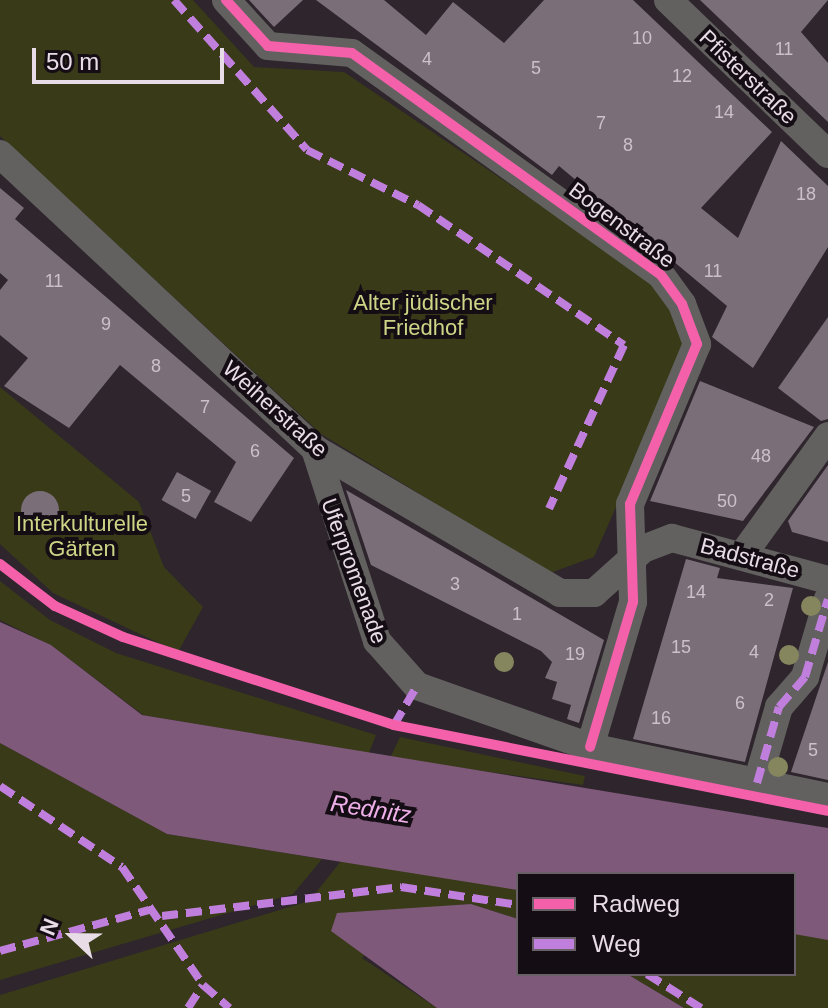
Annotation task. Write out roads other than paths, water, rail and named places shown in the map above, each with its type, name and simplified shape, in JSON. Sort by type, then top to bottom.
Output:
[{"type":"street","name":"Bogenstraße","points":[[226,0],[268,46],[352,53],[661,275],[682,304],[697,344],[630,504],[633,602],[590,747]]},
{"type":"street","name":"Pfisterstraße","points":[[668,0],[828,154]]},
{"type":"street","name":"Weiherstraße","points":[[0,154],[315,449],[560,593],[594,593],[631,563]]},
{"type":"street","points":[[744,553],[828,436]]},
{"type":"street","name":"Uferpromenade","points":[[315,449],[377,641],[400,674],[434,697],[590,747],[828,797]]},
{"type":"street","name":"Badstraße","points":[[631,563],[643,549],[672,538],[744,553],[828,580]]},
{"type":"street","points":[[757,783],[779,707],[805,677],[828,599]]},
{"type":"water","name":"Rednitz","points":[[0,622],[51,645],[142,715],[828,828],[828,940],[796,934],[796,872],[516,872],[516,890],[167,834],[0,743]]},
{"type":"water","points":[[471,904],[516,918],[516,976],[630,976],[684,1008],[437,1008],[331,931],[337,913]]},
{"type":"park label","name":"Alter jüdischer Friedhof","points":[[423,314]]},
{"type":"park label","name":"Interkulturelle Gärten","points":[[82,536]]}]
